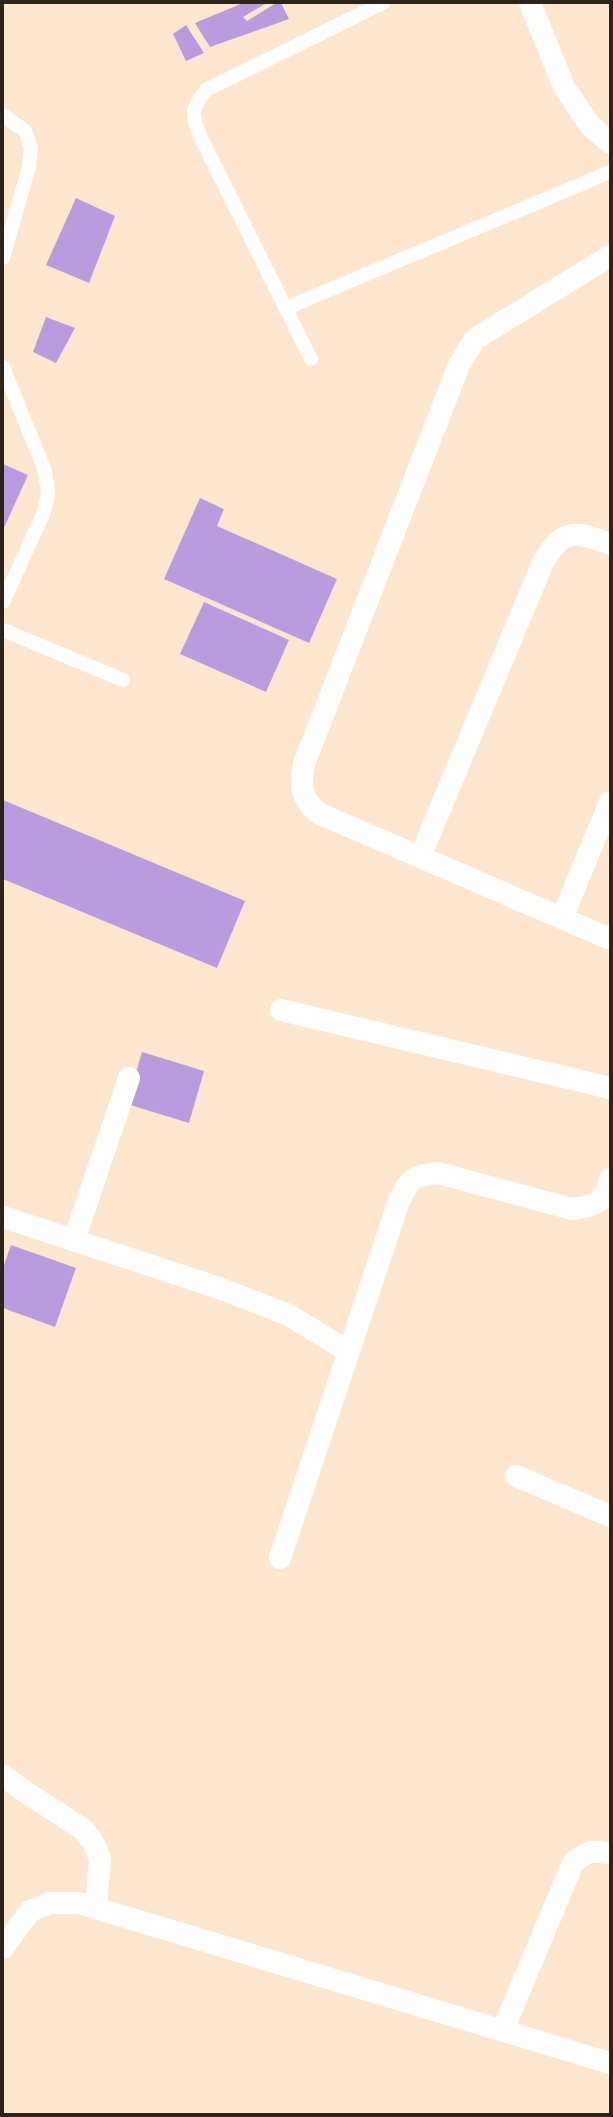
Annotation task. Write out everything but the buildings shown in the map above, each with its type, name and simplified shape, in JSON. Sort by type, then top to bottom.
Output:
[{"type":"main road","points":[[530,3],[564,87],[589,124],[610,143]]},
{"type":"main road","points":[[610,256],[475,339],[459,365],[304,764],[300,786],[307,802],[318,813],[610,939]]},
{"type":"main road","points":[[420,856],[542,565],[552,546],[568,535],[588,535],[610,544]]},
{"type":"main road","points":[[562,918],[610,802]]},
{"type":"main road","points":[[280,1010],[610,1088]]},
{"type":"main road","points":[[74,1240],[129,1078]]},
{"type":"main road","points":[[280,1558],[399,1201],[406,1187],[417,1176],[438,1173],[572,1209],[590,1207],[601,1201],[610,1179]]},
{"type":"main road","points":[[3,1217],[216,1287],[289,1315],[349,1352]]},
{"type":"main road","points":[[516,1476],[610,1516]]},
{"type":"main road","points":[[3,1776],[84,1830],[94,1844],[100,1859],[96,1908]]},
{"type":"main road","points":[[503,2030],[572,1863],[586,1852],[601,1852],[610,1854]]},
{"type":"main road","points":[[3,1948],[30,1911],[50,1903],[79,1903],[610,2063]]},
{"type":"lane","points":[[311,359],[200,136],[194,121],[195,104],[206,90],[383,3]]},
{"type":"lane","points":[[3,115],[25,131],[31,148],[30,167],[3,258]]},
{"type":"lane","points":[[286,308],[610,172]]},
{"type":"lane","points":[[3,367],[45,472],[48,494],[44,512],[3,602]]},
{"type":"lane","points":[[3,630],[123,680]]}]
